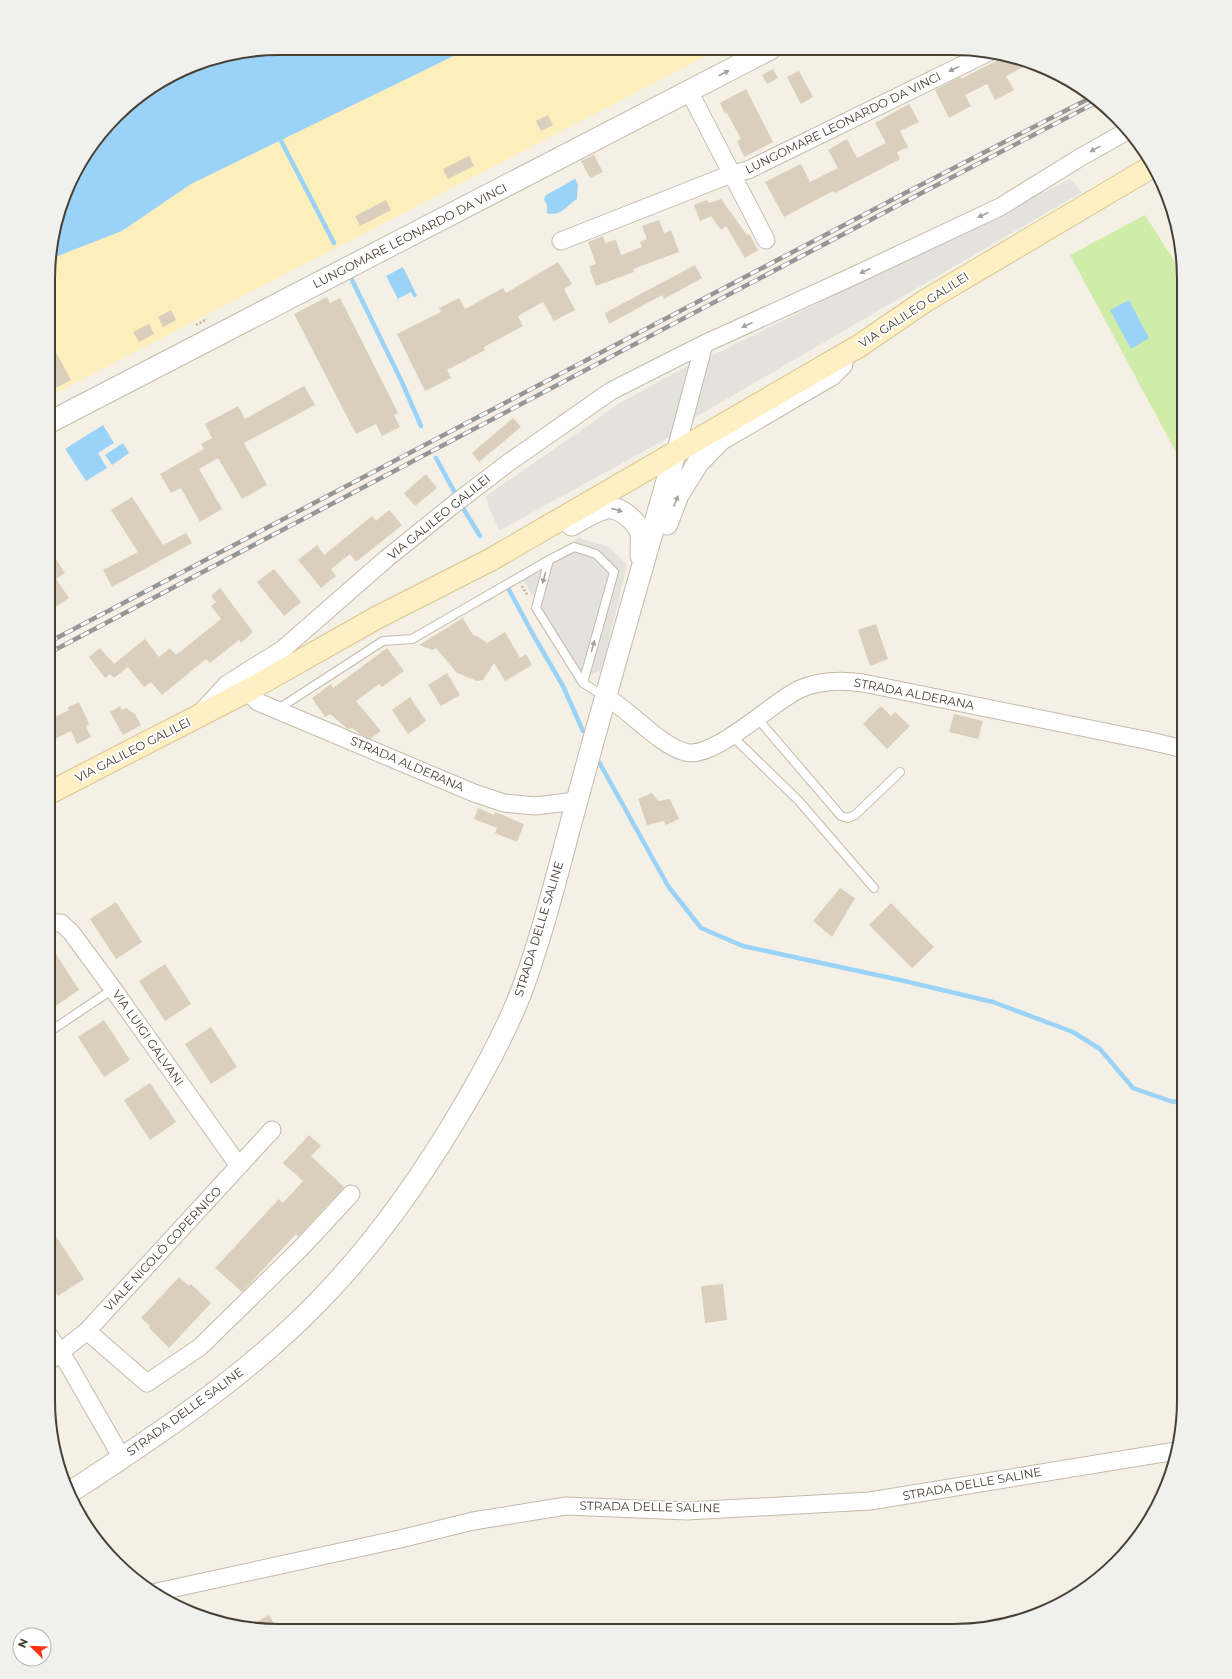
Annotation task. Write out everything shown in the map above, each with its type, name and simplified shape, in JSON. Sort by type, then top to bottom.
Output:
[{"type":"main road","name":"VIA GALILEO GALILEI","points":[[55,790],[196,718],[378,617],[492,559],[859,346],[925,301],[1148,169]]},
{"type":"street","name":"LUNGOMARE LEONARDO DA VINCI","points":[[55,419],[758,55]]},
{"type":"street","name":"LUNGOMARE LEONARDO DA VINCI","points":[[561,241],[731,174],[748,170],[979,57]]},
{"type":"street","points":[[689,91],[766,240]]},
{"type":"street","name":"VIA GALILEO GALILEI","points":[[196,718],[227,684],[283,649],[386,559],[508,463],[612,392],[704,344],[847,280],[1000,207],[1081,157],[1123,133]]},
{"type":"street","points":[[675,453],[704,344]]},
{"type":"street","name":"STRADA DELLE SALINE","points":[[640,573],[658,547],[678,495],[698,463],[720,440],[831,375],[859,346]]},
{"type":"street","name":"STRADA DELLE SALINE","points":[[74,1489],[186,1415],[252,1364],[317,1303],[381,1230],[439,1150],[490,1062],[522,991],[546,915],[576,801],[675,453]]},
{"type":"street","name":"STRADA DELLE SALINE","points":[[492,559],[526,552],[595,512],[608,508],[623,512],[635,521],[641,535],[640,573]]},
{"type":"street","name":"STRADA ALDERANA","points":[[606,697],[617,703],[668,744],[686,753],[698,753],[732,736],[790,694],[801,689],[825,682],[850,681],[1177,747]]},
{"type":"street","name":"STRADA ALDERANA","points":[[247,691],[258,702],[474,793],[504,803],[535,806],[576,801]]},
{"type":"street","name":"VIA LUIGI GALVANI","points":[[55,924],[61,923],[71,932],[239,1166]]},
{"type":"street","name":"VIALE NICOLÒ COPERNICO","points":[[55,1357],[87,1331],[272,1130]]},
{"type":"street","points":[[87,1331],[147,1383],[200,1347],[301,1248],[351,1194]]},
{"type":"street","points":[[55,1358],[68,1364],[122,1458]]},
{"type":"street","name":"STRADA DELLE SALINE","points":[[162,1591],[400,1539],[473,1521],[566,1506],[687,1511],[870,1502],[1171,1452]]},
{"type":"lane","points":[[277,710],[384,641],[412,639],[574,547],[596,554],[614,572],[583,683]]},
{"type":"lane","points":[[549,560],[536,608],[583,683],[606,697]]},
{"type":"lane","points":[[757,718],[841,816],[848,818],[854,815],[900,772]]},
{"type":"lane","points":[[732,736],[798,800],[874,888]]},
{"type":"lane","points":[[55,1028],[113,989]]},
{"type":"path","points":[[517,578],[536,608]]},
{"type":"green space","points":[[1145,215],[1177,265],[1177,454],[1070,255]]},
{"type":"sand","points":[[456,55],[708,55],[55,393],[56,257],[122,231],[191,184]]},
{"type":"shaded area","points":[[1070,179],[1082,192],[694,418],[709,357]]},
{"type":"shaded area","points":[[693,363],[671,436],[499,531],[485,497],[623,401]]},
{"type":"shaded area","points":[[579,538],[609,547],[627,565],[602,669],[585,679],[521,577]]},
{"type":"water","points":[[265,55],[456,55],[191,184],[122,231],[56,257],[59,236],[72,194],[85,167],[101,143],[131,111],[143,101],[180,78],[221,63],[236,59]]},
{"type":"water","points":[[575,179],[578,184],[577,199],[563,210],[555,214],[547,213],[547,205],[544,199],[546,195]]},
{"type":"water","points":[[403,267],[417,296],[414,298],[411,292],[398,299],[386,276]]},
{"type":"water","points":[[1129,300],[1149,338],[1131,349],[1110,310]]},
{"type":"water","points":[[103,425],[114,443],[98,453],[107,468],[86,481],[65,449]]},
{"type":"water","points":[[123,443],[129,453],[112,465],[105,455]]},
{"type":"building","points":[[999,60],[1024,67],[1006,76],[1014,90],[995,100],[987,84],[965,95],[971,106],[949,118],[935,90],[960,77],[961,79]]},
{"type":"building","points":[[773,69],[778,78],[767,84],[762,75]]},
{"type":"building","points":[[799,71],[813,97],[801,104],[787,77]]},
{"type":"building","points":[[746,89],[773,142],[744,157],[737,141],[741,139],[727,113],[725,114],[720,103]]},
{"type":"building","points":[[909,104],[919,122],[900,131],[908,147],[897,152],[900,159],[835,193],[833,191],[784,217],[765,182],[801,164],[810,182],[838,168],[828,150],[847,139],[857,158],[886,143],[875,123]]},
{"type":"building","points":[[548,115],[553,125],[541,131],[536,121]]},
{"type":"building","points":[[594,155],[603,172],[590,178],[581,161]]},
{"type":"building","points":[[469,156],[474,166],[448,179],[443,169]]},
{"type":"building","points":[[721,199],[747,235],[749,234],[758,250],[745,258],[726,226],[721,230],[711,216],[700,221],[694,205],[707,200],[709,203]]},
{"type":"building","points":[[386,200],[391,210],[360,226],[355,216]]},
{"type":"building","points":[[659,220],[664,233],[671,230],[679,252],[633,269],[634,272],[596,286],[590,266],[596,264],[588,242],[603,236],[605,243],[616,240],[621,255],[642,247],[640,242],[647,239],[642,226]]},
{"type":"building","points":[[558,262],[572,284],[564,289],[575,310],[554,321],[543,302],[518,316],[523,326],[484,347],[485,350],[447,370],[451,378],[425,391],[397,334],[441,312],[439,308],[459,298],[465,309],[503,288],[506,293]]},
{"type":"building","points":[[695,265],[702,278],[664,299],[662,295],[609,324],[605,313]]},
{"type":"building","points":[[327,297],[330,303],[340,298],[398,413],[394,415],[400,427],[382,436],[376,424],[356,434],[294,314]]},
{"type":"building","points":[[171,310],[176,320],[163,327],[158,317]]},
{"type":"building","points":[[149,324],[154,334],[139,342],[133,332]]},
{"type":"building","points":[[55,350],[71,380],[55,388]]},
{"type":"building","points":[[304,386],[315,405],[244,443],[267,485],[242,499],[218,458],[199,469],[222,509],[200,522],[181,488],[171,493],[160,474],[204,449],[201,444],[212,438],[205,424],[238,406],[245,419]]},
{"type":"building","points":[[513,418],[521,427],[479,462],[472,453]]},
{"type":"building","points":[[426,474],[437,488],[415,506],[404,493]]},
{"type":"building","points":[[132,497],[163,545],[186,533],[192,543],[112,587],[103,570],[138,552],[111,510]]},
{"type":"building","points":[[389,510],[402,525],[356,562],[350,554],[331,569],[336,576],[321,588],[298,560],[317,545],[324,555],[372,516],[376,521]]},
{"type":"building","points":[[55,558],[65,573],[56,579],[69,598],[55,607]]},
{"type":"building","points":[[274,569],[301,602],[284,616],[257,582]]},
{"type":"building","points":[[220,588],[253,632],[241,643],[239,640],[210,663],[206,659],[162,695],[151,682],[144,687],[128,667],[114,678],[110,674],[105,678],[89,657],[100,648],[114,664],[145,639],[159,657],[170,648],[176,655],[221,619],[211,606],[216,602],[211,596]]},
{"type":"building","points":[[463,618],[473,635],[487,643],[505,632],[520,658],[526,654],[532,665],[505,681],[494,663],[483,680],[477,681],[457,673],[436,648],[432,650],[419,645]]},
{"type":"building","points":[[876,624],[888,659],[870,666],[858,630]]},
{"type":"building","points":[[387,648],[404,671],[382,687],[379,684],[356,701],[381,731],[370,739],[352,728],[348,729],[330,714],[325,717],[312,698],[331,684],[333,688]]},
{"type":"building","points":[[447,673],[460,695],[441,706],[428,685]]},
{"type":"building","points":[[410,697],[426,721],[408,734],[392,710]]},
{"type":"building","points":[[79,702],[89,724],[86,726],[91,737],[77,744],[71,731],[55,739],[55,717],[69,710],[68,707]]},
{"type":"building","points":[[120,706],[122,710],[126,708],[135,714],[141,725],[123,735],[110,712]]},
{"type":"building","points":[[881,706],[891,716],[895,712],[910,726],[887,749],[863,724]]},
{"type":"building","points":[[954,714],[983,721],[978,739],[949,732]]},
{"type":"building","points":[[652,793],[658,801],[670,799],[679,819],[666,825],[664,821],[647,825],[638,799]]},
{"type":"building","points":[[478,808],[494,815],[495,812],[524,824],[517,842],[495,833],[497,828],[474,819]]},
{"type":"building","points":[[840,888],[855,898],[832,937],[813,921]]},
{"type":"building","points":[[116,902],[142,942],[116,959],[90,919]]},
{"type":"building","points":[[891,903],[934,947],[912,968],[869,925]]},
{"type":"building","points":[[55,952],[79,990],[55,1006]]},
{"type":"building","points":[[165,964],[191,1004],[165,1021],[139,981]]},
{"type":"building","points":[[104,1020],[130,1060],[104,1077],[78,1037]]},
{"type":"building","points":[[211,1027],[237,1067],[211,1084],[185,1044]]},
{"type":"building","points":[[150,1083],[176,1122],[150,1140],[124,1100]]},
{"type":"building","points":[[309,1135],[321,1146],[311,1156],[344,1187],[298,1237],[296,1234],[242,1292],[215,1268],[279,1199],[283,1203],[303,1181],[283,1163]]},
{"type":"building","points":[[55,1235],[84,1279],[58,1296],[55,1291]]},
{"type":"building","points":[[179,1277],[189,1286],[191,1284],[211,1303],[169,1348],[141,1318]]},
{"type":"building","points":[[723,1284],[727,1320],[705,1323],[701,1286]]},
{"type":"building","points":[[269,1615],[274,1624],[265,1624],[255,1623]]},
{"type":"waterway","points":[[278,135],[334,243]]},
{"type":"waterway","points":[[352,280],[401,380],[421,426]]},
{"type":"waterway","points":[[436,458],[455,493]]},
{"type":"waterway","points":[[463,508],[480,536]]},
{"type":"waterway","points":[[508,588],[563,686],[583,731]]},
{"type":"waterway","points":[[599,762],[668,886],[701,928],[743,946],[993,1002],[1073,1032],[1100,1049],[1133,1088],[1173,1102],[1177,1101]]},
{"type":"railway","points":[[55,639],[909,191],[1087,100]]},
{"type":"railway","points":[[55,650],[1093,104]]}]
